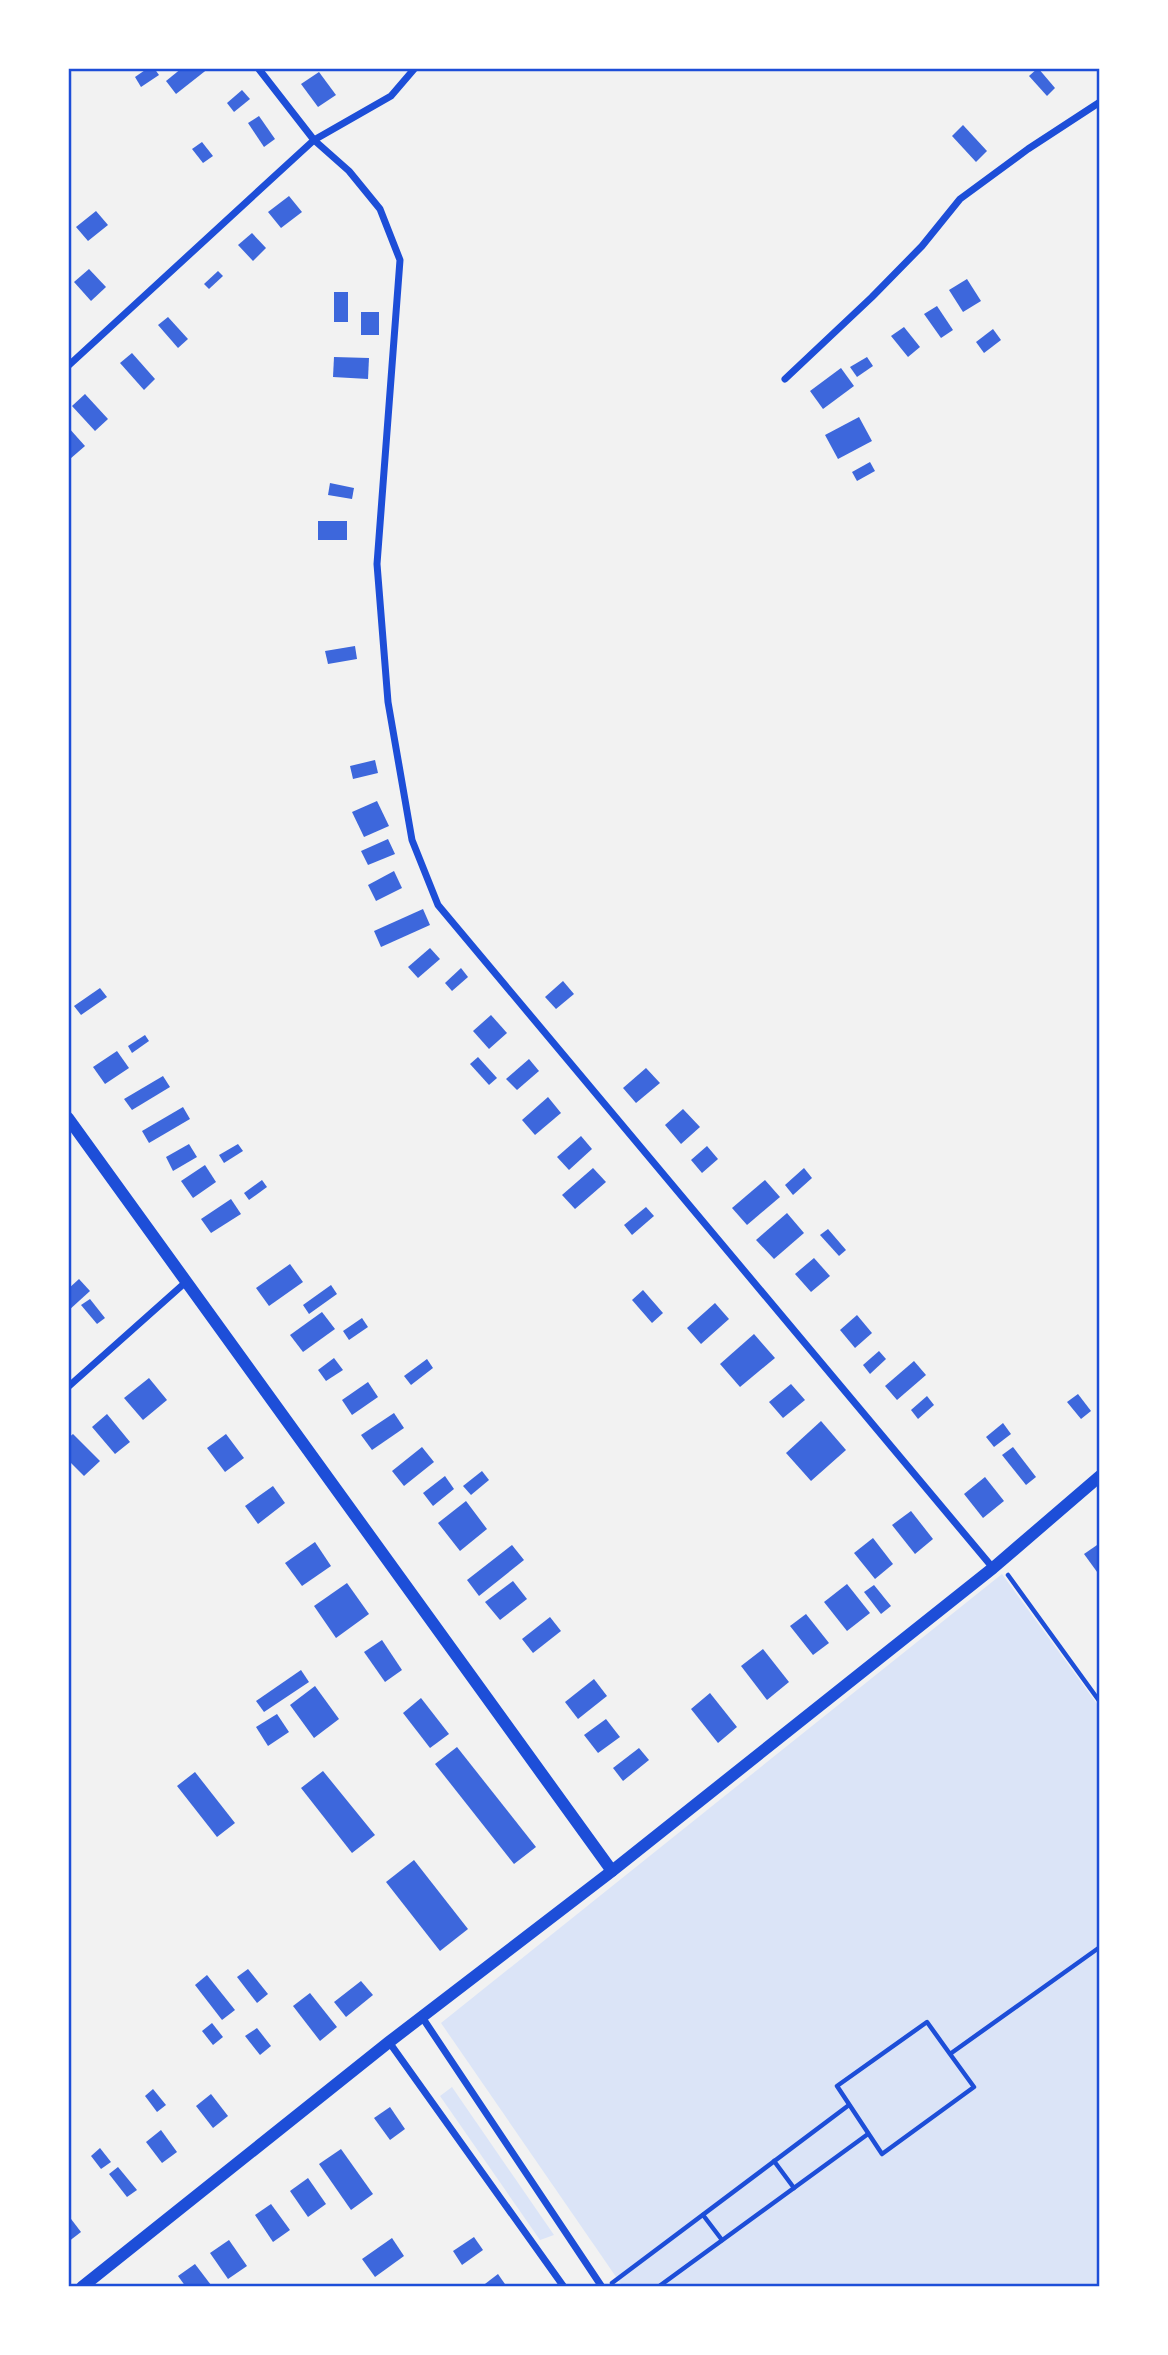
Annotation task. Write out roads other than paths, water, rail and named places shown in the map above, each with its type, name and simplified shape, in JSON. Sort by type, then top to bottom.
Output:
[{"type":"street","points":[[258,68],[314,140],[349,171],[380,209],[400,260],[377,564],[388,702],[412,840],[438,905],[996,1565]]},
{"type":"street","points":[[68,366],[314,140],[391,96],[415,68]]},
{"type":"street","points":[[785,379],[922,246],[960,198],[1100,102]]},
{"type":"street","points":[[68,1118],[612,1871]]},
{"type":"street","points":[[68,1387],[187,1281]]},
{"type":"street","points":[[82,2287],[388,2042],[612,1871],[996,1565],[1100,1476]]},
{"type":"street","points":[[422,2017],[602,2287]]},
{"type":"street","points":[[388,2042],[564,2287]]}]
